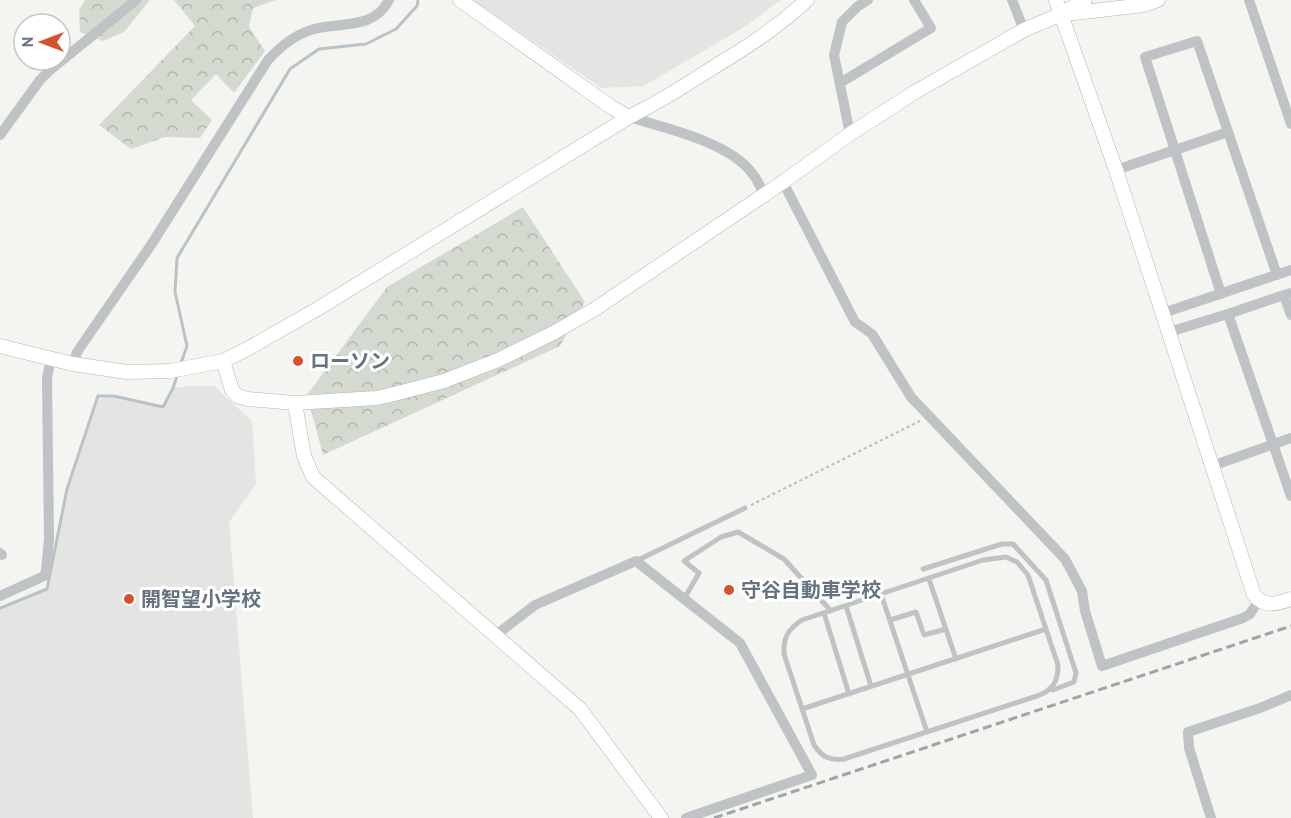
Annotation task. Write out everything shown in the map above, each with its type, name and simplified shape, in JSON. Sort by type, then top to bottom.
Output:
[{"type":"street","points":[[0,135],[40,80],[50,70],[136,0]]},
{"type":"street","points":[[73,364],[77,352],[151,245],[268,60],[285,43],[299,34],[315,29],[356,24],[374,18],[389,0]]},
{"type":"street","points":[[460,0],[611,107],[629,117],[707,142],[728,152],[752,172],[764,194]]},
{"type":"street","points":[[0,346],[73,364],[127,372],[147,373],[223,361],[319,308],[629,117],[655,104],[753,43],[807,0]]},
{"type":"street","points":[[850,134],[834,55],[842,22],[858,6],[868,0]]},
{"type":"street","points":[[1012,0],[1024,30]]},
{"type":"street","points":[[1056,0],[1116,170],[1254,595],[1259,600],[1274,605],[1291,599]]},
{"type":"street","points":[[223,361],[232,390],[237,396],[295,403],[377,398],[444,381],[508,356],[595,309],[915,92],[1024,30],[1061,14],[1085,0]]},
{"type":"street","points":[[1061,14],[1144,4],[1158,0]]},
{"type":"street","points":[[1250,0],[1290,117]]},
{"type":"street","points":[[840,83],[931,28],[918,2]]},
{"type":"street","points":[[1221,294],[1145,57],[1197,40],[1277,275]]},
{"type":"street","points":[[1116,170],[1228,132]]},
{"type":"street","points":[[783,182],[855,322],[872,334],[911,397],[1065,560],[1082,591],[1085,611],[1102,666],[1243,618],[1250,614],[1259,600]]},
{"type":"street","points":[[1162,313],[1291,270]]},
{"type":"street","points":[[1169,332],[1288,294],[1291,315]]},
{"type":"street","points":[[1228,314],[1291,496]]},
{"type":"street","points":[[0,596],[44,576],[46,571],[50,509],[47,378],[51,359]]},
{"type":"street","points":[[295,403],[304,456],[313,477],[580,709],[661,818]]},
{"type":"street","points":[[1212,466],[1291,438]]},
{"type":"street","points":[[496,635],[535,605],[636,561],[740,643],[812,775],[686,818]]},
{"type":"street","points":[[1211,818],[1189,748],[1188,732],[1291,695]]},
{"type":"lane","points":[[636,561],[745,508]]},
{"type":"lane","points":[[684,599],[699,573],[684,561],[721,537],[738,532],[784,558],[827,612],[849,694]]},
{"type":"lane","points":[[922,568],[1002,544],[1014,544],[1046,580],[1076,673],[1074,682],[1046,692],[927,732],[844,759],[833,760],[824,757],[814,746],[784,654],[784,641],[792,627],[827,612],[996,558],[1006,557],[1017,562],[1028,576],[1058,665],[1058,676],[1054,686],[1046,692]]},
{"type":"lane","points":[[928,579],[956,658]]},
{"type":"lane","points":[[881,594],[927,732]]},
{"type":"lane","points":[[846,606],[871,686]]},
{"type":"lane","points":[[890,620],[916,612],[924,636],[946,628]]},
{"type":"lane","points":[[802,709],[1046,629]]},
{"type":"path","points":[[745,508],[930,416]]},
{"type":"shaded area","points":[[473,0],[781,0],[746,26],[644,86],[601,88]]},
{"type":"shaded area","name":"開智望小学校","points":[[214,386],[252,421],[256,484],[229,522],[253,818],[0,818],[0,608],[47,589],[67,487],[99,399],[114,396],[163,407],[173,388]]},
{"type":"green space","points":[[85,0],[150,0],[124,32],[103,41],[80,32],[79,10]]},
{"type":"green space","points":[[174,0],[276,0],[253,8],[249,27],[265,51],[234,93],[216,74],[191,100],[212,120],[200,138],[165,137],[131,149],[99,125],[195,26]]},
{"type":"green space","points":[[523,207],[585,302],[560,346],[323,455],[307,395],[387,287]]},
{"type":"waterway","points":[[181,363],[187,346],[175,292],[177,258],[290,69],[319,49],[366,44],[396,29],[417,6],[418,0]]},
{"type":"waterway","points":[[0,608],[47,589],[67,489],[98,396],[114,396],[163,407],[178,373]]},
{"type":"railway","points":[[714,818],[1291,626]]},
{"type":"place","name":"ローソン","points":[[298,361]]},
{"type":"place","name":"守谷自動車学校","points":[[729,590]]},
{"type":"place","name":"開智望小学校","points":[[129,599]]}]
